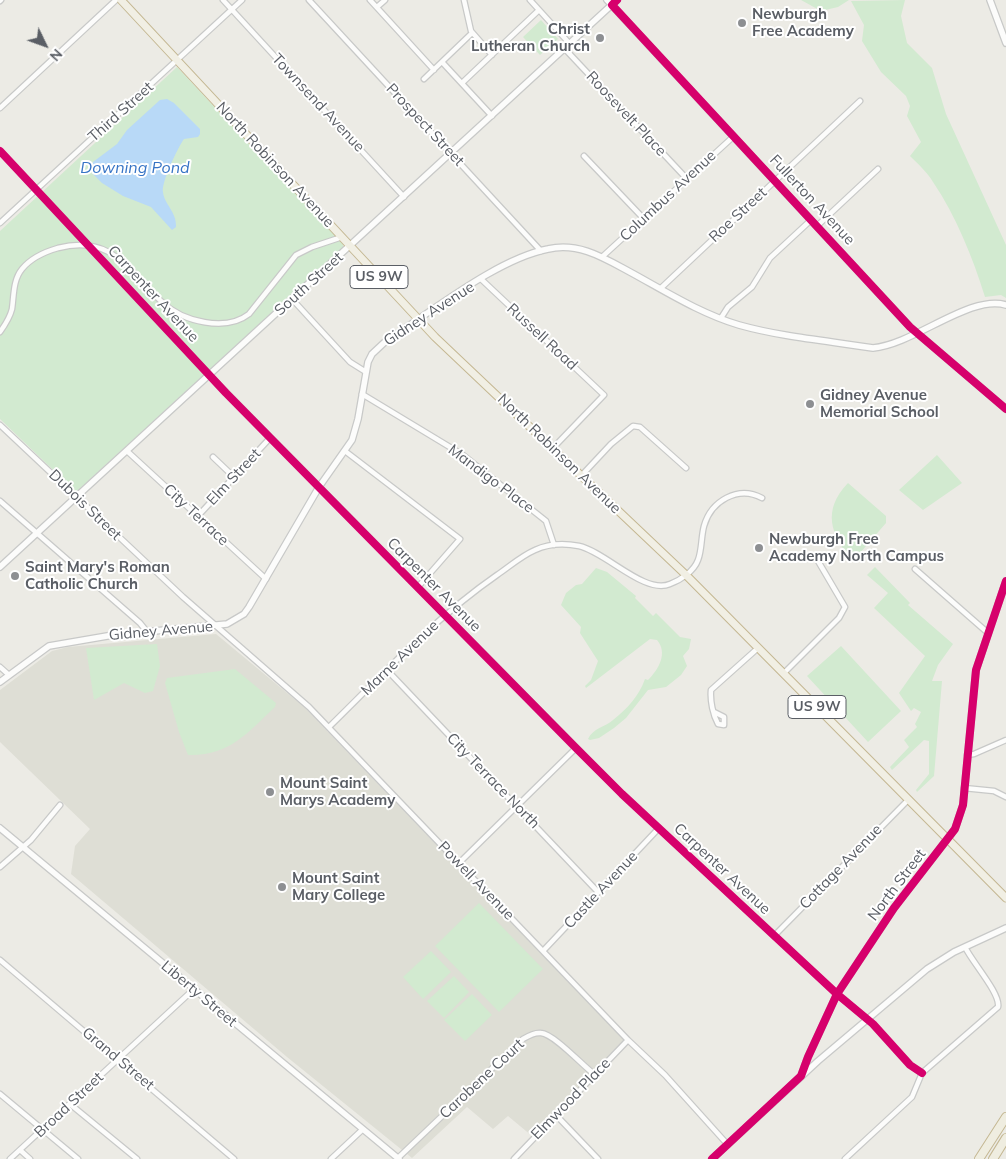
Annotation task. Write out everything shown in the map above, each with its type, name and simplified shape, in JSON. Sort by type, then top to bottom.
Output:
[{"type":"highway","name":"North Robinson Avenue","points":[[121,0],[178,59],[419,320],[686,575],[1006,898]]},
{"type":"highway","points":[[979,1159],[1006,1117]]},
{"type":"highway","points":[[994,1159],[1006,1138]]},
{"type":"highway","points":[[994,1159],[1006,1145]]},
{"type":"street","points":[[0,108],[116,0]]},
{"type":"street","name":"Townsend Avenue","points":[[223,0],[404,196]]},
{"type":"street","name":"Third Street","points":[[0,223],[242,0]]},
{"type":"street","name":"Prospect Street","points":[[309,0],[541,251]]},
{"type":"street","points":[[370,0],[434,70]]},
{"type":"street","points":[[377,7],[385,0]]},
{"type":"street","points":[[464,0],[472,33],[492,55]]},
{"type":"street","name":"Roosevelt Place","points":[[530,0],[567,46],[687,179]]},
{"type":"street","name":"Fullerton Avenue","points":[[607,0],[918,334],[1006,409]]},
{"type":"street","name":"South Street","points":[[0,567],[618,0]]},
{"type":"street","points":[[991,0],[1006,43]]},
{"type":"street","points":[[462,83],[539,10]]},
{"type":"street","points":[[424,79],[472,33]]},
{"type":"street","points":[[442,62],[492,116]]},
{"type":"street","name":"Roe Street","points":[[661,288],[860,101]]},
{"type":"street","name":"Columbus Avenue","points":[[602,257],[734,136]]},
{"type":"street","name":"Carpenter Avenue","points":[[0,151],[270,438],[576,748],[774,936],[868,1019],[910,1065],[922,1073]]},
{"type":"street","points":[[584,156],[644,219]]},
{"type":"street","points":[[817,226],[878,169]]},
{"type":"street","points":[[722,318],[728,307],[752,287],[770,258],[811,220]]},
{"type":"street","points":[[0,332],[11,310],[15,284],[23,268],[32,260],[50,250],[67,246],[89,245],[107,252],[127,264],[163,303],[174,311],[195,319],[222,324],[241,320],[249,314],[296,256],[312,247],[342,237]]},
{"type":"street","name":"Gidney Avenue","points":[[0,682],[49,646],[105,636],[215,627],[227,624],[244,614],[319,487],[345,451],[356,428],[366,372],[372,354],[378,347],[480,279],[515,260],[541,251],[572,247],[602,257],[722,318],[750,327],[874,348],[888,347],[973,307],[998,302],[1006,305]]},
{"type":"street","name":"Russell Road","points":[[480,279],[604,395],[553,448]]},
{"type":"street","points":[[292,299],[350,362],[366,372]]},
{"type":"street","name":"Mandigo Place","points":[[362,394],[464,455],[546,522],[554,545]]},
{"type":"street","name":"Dubois Street","points":[[0,425],[215,627]]},
{"type":"street","points":[[582,475],[611,444],[633,426],[640,427],[686,468]]},
{"type":"street","name":"Elm Street","points":[[197,517],[270,438]]},
{"type":"street","name":"City Terrace","points":[[127,451],[197,517],[266,578]]},
{"type":"street","points":[[345,451],[460,539],[418,587]]},
{"type":"street","points":[[212,457],[234,477]]},
{"type":"street","points":[[686,575],[698,560],[704,525],[715,506],[734,495],[754,494],[762,498]]},
{"type":"street","points":[[0,501],[140,623],[148,633]]},
{"type":"street","name":"Marne Avenue","points":[[329,727],[445,614],[526,555],[554,545],[574,545],[594,551],[646,583],[655,586],[671,584],[686,575]]},
{"type":"street","points":[[784,673],[839,618],[845,607],[818,561]]},
{"type":"street","points":[[915,569],[988,633]]},
{"type":"street","name":"North Street","points":[[712,1159],[801,1076],[811,1050],[838,994],[894,908],[948,840],[960,818],[973,687],[988,633],[1006,581]]},
{"type":"street","name":"Powell Avenue","points":[[215,627],[309,707],[329,727],[628,1040],[665,1075],[728,1145]]},
{"type":"street","points":[[714,712],[710,697],[712,687],[758,648]]},
{"type":"street","points":[[0,667],[9,675]]},
{"type":"street","name":"City Terrace North","points":[[387,670],[598,892]]},
{"type":"street","points":[[967,755],[980,752],[1006,740]]},
{"type":"street","points":[[458,863],[576,748]]},
{"type":"street","points":[[964,788],[994,791],[1006,797]]},
{"type":"street","name":"Cottage Avenue","points":[[774,936],[909,799]]},
{"type":"street","points":[[0,867],[60,805]]},
{"type":"street","name":"Liberty Street","points":[[0,828],[399,1159]]},
{"type":"street","name":"Castle Avenue","points":[[543,951],[659,828]]},
{"type":"street","points":[[801,1076],[927,969],[965,947],[1006,928]]},
{"type":"street","points":[[845,1159],[912,1097],[922,1073],[998,1007],[998,998],[965,947]]},
{"type":"street","name":"Grand Street","points":[[0,960],[234,1159]]},
{"type":"street","name":"Broad Street","points":[[10,1159],[194,989]]},
{"type":"street","name":"Carobene Court","points":[[399,1159],[523,1039],[532,1034],[539,1032],[550,1037],[594,1074]]},
{"type":"street","name":"Elmwood Place","points":[[514,1159],[555,1114],[628,1040]]},
{"type":"street","points":[[811,1050],[818,1061]]},
{"type":"street","points":[[0,1094],[78,1159]]},
{"type":"street","points":[[70,1104],[137,1159]]},
{"type":"street","points":[[555,1114],[598,1159]]},
{"type":"street","points":[[331,1159],[362,1130]]},
{"type":"street","points":[[20,1150],[30,1159]]},
{"type":"shaded area","name":"Mount Saint Mary College","points":[[216,634],[304,707],[624,1040],[532,1136],[508,1116],[493,1129],[467,1107],[412,1158],[287,1057],[71,874],[75,846],[90,829],[0,742],[0,690],[52,651],[68,647]]},
{"type":"green space","points":[[801,0],[849,0],[838,7],[821,11]]},
{"type":"green space","points":[[905,0],[901,16],[907,43],[932,68],[946,114],[1006,245],[1006,298],[1001,295],[985,297],[969,252],[949,209],[931,178],[910,156],[921,142],[907,116],[910,106],[906,96],[881,72],[862,41],[864,25],[851,1]]},
{"type":"green space","points":[[541,20],[558,39],[540,55],[523,37]]},
{"type":"green space","points":[[177,67],[343,244],[343,247],[76,492],[0,419],[0,231]]},
{"type":"green space","points":[[937,455],[962,483],[923,510],[899,490]]},
{"type":"green space","points":[[848,483],[886,516],[886,523],[853,561],[839,542],[832,522],[835,503]]},
{"type":"green space","points":[[875,567],[910,603],[908,605],[953,644],[938,665],[932,681],[942,681],[934,776],[917,792],[916,790],[929,774],[929,741],[924,740],[892,770],[890,767],[909,747],[904,740],[917,727],[915,724],[921,712],[914,708],[911,711],[899,693],[925,656],[874,608],[888,593],[867,575]]},
{"type":"green space","points":[[596,568],[607,572],[636,596],[635,598],[653,616],[656,613],[680,637],[691,639],[689,649],[683,656],[687,666],[681,675],[666,687],[648,690],[626,718],[599,738],[590,740],[588,739],[593,732],[613,720],[632,702],[645,679],[648,680],[656,671],[662,655],[662,650],[657,640],[650,639],[586,688],[585,686],[591,680],[598,661],[580,633],[581,627],[561,605],[566,593],[576,585],[582,584]]},
{"type":"green space","points":[[157,644],[160,666],[153,691],[145,693],[124,683],[94,700],[86,648]]},
{"type":"green space","points":[[841,646],[901,711],[868,742],[807,676]]},
{"type":"green space","points":[[235,669],[276,703],[275,707],[246,734],[227,747],[215,752],[188,755],[179,732],[165,683],[167,678]]},
{"type":"green space","points":[[479,903],[543,969],[499,1012],[435,946]]},
{"type":"green space","points":[[431,951],[451,972],[423,999],[403,977]]},
{"type":"green space","points":[[454,976],[469,992],[444,1018],[427,1001]]},
{"type":"green space","points":[[472,994],[492,1015],[465,1041],[444,1020]]},
{"type":"water","name":"Downing Pond","points":[[167,99],[174,103],[200,129],[198,137],[184,139],[167,173],[163,187],[164,196],[175,217],[176,227],[172,230],[151,207],[123,196],[102,183],[92,173],[93,162],[117,144],[127,130],[160,100]]},
{"type":"cycle path","points":[[617,0],[612,5],[910,327],[1006,409]]},
{"type":"cycle path","points":[[0,151],[226,393],[576,748],[622,794],[837,994],[873,1024],[910,1065],[922,1073]]},
{"type":"cycle path","points":[[712,1159],[801,1076],[837,994],[894,908],[955,829],[963,805],[976,670],[1006,581]]},
{"type":"place","name":"Newburgh Free Academy","points":[[742,23]]},
{"type":"place","name":"Christ Lutheran Church","points":[[600,38]]},
{"type":"place","name":"Gidney Avenue Memorial School","points":[[810,404]]},
{"type":"place","name":"Newburgh Free Academy North Campus","points":[[759,548]]},
{"type":"place","name":"Saint Mary's Roman Catholic Church","points":[[15,576]]},
{"type":"place","name":"Mount Saint Marys Academy","points":[[270,792]]},
{"type":"place","name":"Mount Saint Mary College","points":[[282,887]]}]
